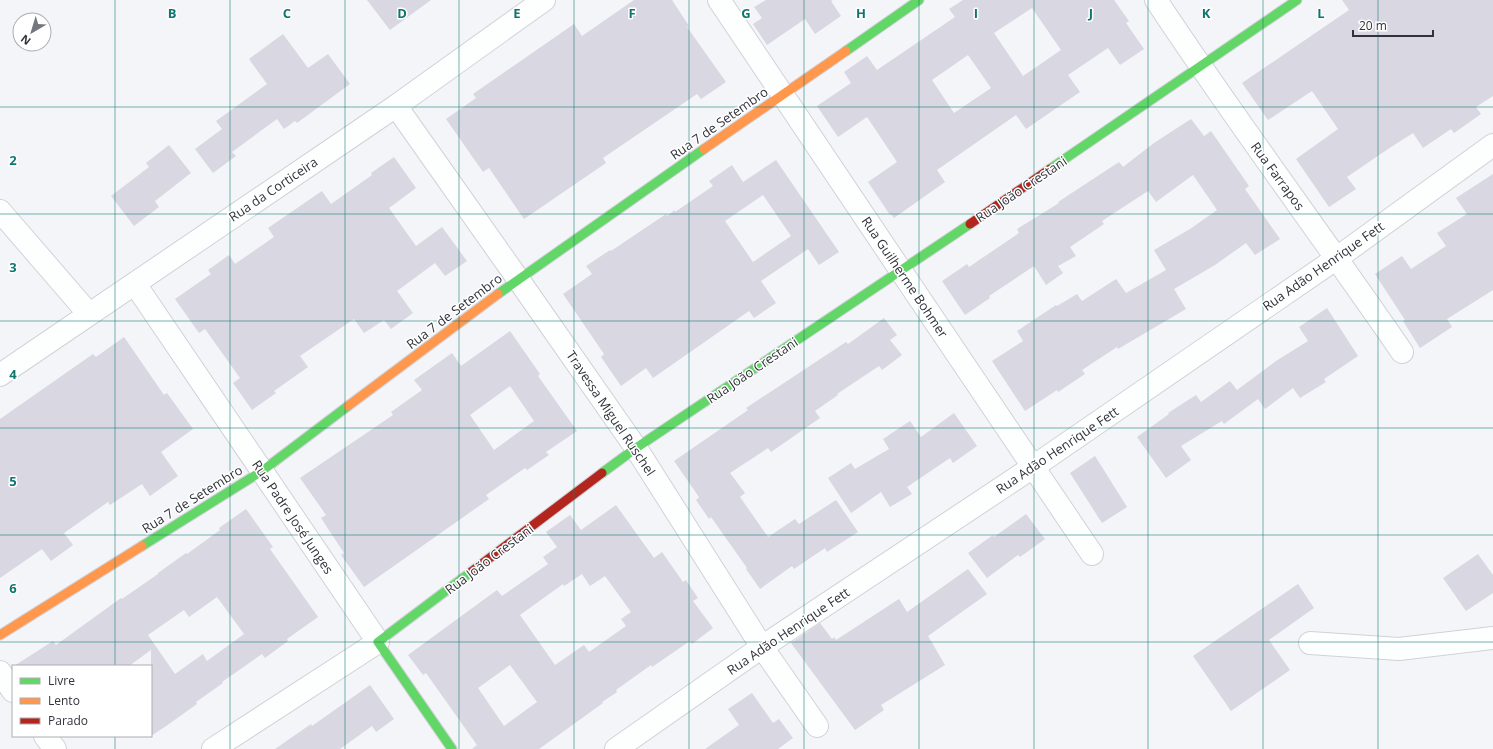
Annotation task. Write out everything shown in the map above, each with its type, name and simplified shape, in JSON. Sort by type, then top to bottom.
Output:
[{"type":"street","name":"Rua da Corticeira","points":[[0,375],[396,106],[544,0]]},
{"type":"street","name":"Rua Guilherme Bohmer","points":[[719,0],[1092,554]]},
{"type":"street","name":"Rua 7 de Setembro","points":[[0,635],[262,471],[518,279],[919,0]]},
{"type":"street","name":"Rua Farrapos","points":[[1156,0],[1199,66],[1337,258],[1402,352]]},
{"type":"street","name":"Rua João Crestani","points":[[213,749],[378,642],[636,448],[901,271],[1297,0]]},
{"type":"street","name":"Travessa Miguel Ruschel","points":[[396,106],[636,448],[762,647],[817,726]]},
{"type":"street","name":"Rua Adão Henrique Fett","points":[[616,749],[762,647],[1033,467],[1337,258],[1493,145]]},
{"type":"street","points":[[0,211],[89,314]]},
{"type":"street","name":"Rua Padre José Junges","points":[[135,284],[452,749]]},
{"type":"street","points":[[1310,643],[1399,649],[1493,638]]},
{"type":"street","points":[[0,672],[12,690]]},
{"type":"street","points":[[46,737],[55,749]]},
{"type":"building","points":[[367,0],[431,0],[390,30]]},
{"type":"building","points":[[634,0],[672,0],[689,26],[687,27],[726,82],[701,99],[697,94],[603,158],[606,163],[524,219],[489,168],[483,172],[446,119],[476,98],[473,94],[574,24],[582,36]]},
{"type":"building","points":[[766,0],[833,0],[831,1],[841,16],[815,34],[805,19],[767,45],[753,24],[762,18],[754,7]]},
{"type":"building","points":[[963,0],[1114,0],[1129,21],[1126,23],[1144,49],[1120,65],[1108,48],[1068,75],[1080,92],[1026,129],[1016,115],[937,170],[945,182],[894,218],[891,214],[890,215],[868,182],[897,162],[867,117],[838,137],[817,106],[851,83],[844,72],[867,56],[877,70],[955,17],[949,9]],"holes":[[[1032,8],[1061,50],[1023,76],[994,33]],[[968,55],[991,88],[954,113],[932,80]]]},
{"type":"building","points":[[1342,0],[1493,0],[1493,96],[1476,107],[1481,114],[1454,133],[1451,129],[1423,148],[1413,133],[1388,149],[1347,177],[1356,189],[1329,207],[1296,159],[1338,129],[1312,91],[1268,120],[1242,83],[1349,10]]},
{"type":"building","points":[[283,34],[308,68],[328,54],[350,84],[297,123],[295,121],[284,129],[277,119],[232,152],[236,156],[213,173],[195,149],[222,129],[216,121],[267,84],[249,59]]},
{"type":"building","points":[[1191,119],[1204,136],[1211,131],[1249,186],[1245,189],[1280,239],[1255,255],[1246,243],[1215,265],[1174,289],[1186,309],[1118,349],[1117,347],[1082,370],[1085,374],[1025,411],[992,361],[1023,341],[1017,331],[1056,305],[1057,306],[1077,294],[1082,301],[1116,279],[1126,293],[1166,270],[1154,250],[1190,229],[1217,210],[1193,175],[1156,202],[1148,191],[1102,221],[1104,224],[1070,247],[1076,256],[1058,266],[1063,273],[1046,285],[1034,266],[989,296],[990,298],[965,315],[942,281],[967,264],[969,267],[1019,233],[1017,229],[1059,203],[1058,202],[1119,162],[1123,167],[1154,143]]},
{"type":"building","points":[[169,145],[191,173],[155,201],[159,207],[134,226],[111,196],[149,167],[146,163]]},
{"type":"building","points":[[394,157],[416,188],[389,208],[416,246],[442,227],[467,261],[445,276],[435,263],[397,291],[413,313],[391,329],[384,320],[364,333],[354,319],[300,356],[308,367],[274,391],[276,393],[252,410],[233,383],[240,378],[205,329],[199,333],[175,299],[211,274],[208,270],[229,255],[235,264],[274,237],[268,228],[322,191],[331,204],[372,175],[371,173]]},
{"type":"building","points":[[776,160],[839,252],[819,265],[808,249],[761,281],[776,303],[754,318],[749,311],[653,378],[646,368],[621,386],[601,357],[604,354],[563,294],[592,274],[586,266],[666,214],[667,216],[675,210],[675,212],[713,186],[709,181],[732,165],[743,182]],"holes":[[[763,195],[791,236],[753,262],[725,221]]]},
{"type":"building","points":[[1493,174],[1493,290],[1447,319],[1452,327],[1420,348],[1403,321],[1405,320],[1375,274],[1402,256],[1411,269],[1446,246],[1437,233],[1467,214],[1456,198]]},
{"type":"building","points":[[1327,308],[1358,356],[1324,379],[1326,382],[1300,398],[1293,388],[1265,409],[1258,399],[1224,424],[1222,421],[1181,446],[1191,460],[1166,478],[1137,437],[1169,414],[1168,413],[1196,395],[1201,402],[1230,381],[1237,390],[1276,361],[1308,341],[1299,327]]},
{"type":"building","points":[[884,318],[897,335],[890,340],[902,355],[882,370],[879,366],[837,394],[838,395],[815,411],[820,418],[771,452],[768,448],[730,473],[745,493],[740,497],[768,537],[795,519],[799,524],[836,500],[858,532],[827,552],[825,548],[794,569],[792,566],[760,589],[711,517],[709,519],[696,500],[699,497],[674,461],[748,410],[746,408],[846,342],[848,344]]},
{"type":"building","points":[[510,331],[540,374],[538,376],[577,431],[546,452],[549,455],[527,470],[525,468],[486,495],[489,499],[364,587],[341,555],[344,553],[321,518],[326,515],[300,478],[393,415],[391,412],[422,390],[414,380],[452,353],[461,366]],"holes":[[[510,386],[534,421],[494,450],[470,415]]]},
{"type":"building","points":[[124,337],[164,395],[167,393],[193,429],[161,452],[178,476],[150,496],[142,484],[110,505],[108,502],[64,533],[73,545],[51,561],[42,549],[0,578],[0,419],[93,354],[96,357]]},
{"type":"building","points":[[954,413],[977,446],[953,463],[950,458],[907,487],[912,494],[890,507],[881,492],[851,513],[828,478],[851,463],[855,469],[889,449],[883,439],[910,421],[921,437]]},
{"type":"building","points":[[1095,456],[1127,507],[1102,523],[1070,473]]},
{"type":"building","points":[[616,505],[654,558],[662,552],[683,582],[686,580],[698,598],[693,601],[713,628],[692,644],[690,641],[652,667],[651,665],[616,690],[617,692],[602,702],[603,703],[539,749],[472,749],[477,745],[426,673],[423,675],[408,655],[497,590],[502,596],[548,564],[543,557],[557,547],[546,532],[570,515],[581,530]],"holes":[[[582,574],[590,586],[605,576],[631,612],[621,619],[626,626],[589,652],[584,645],[555,665],[520,615],[563,584],[564,586]],[[510,665],[537,702],[504,726],[478,688]]]},
{"type":"building","points":[[246,509],[273,547],[270,549],[318,617],[287,639],[288,641],[265,658],[262,654],[222,682],[223,683],[196,702],[197,704],[152,735],[151,650],[130,665],[16,665],[53,641],[56,645],[220,530],[219,528]],"holes":[[[217,597],[244,634],[207,661],[203,654],[175,674],[148,635],[184,610],[189,617]]]},
{"type":"building","points":[[1026,514],[1045,539],[1020,557],[1018,555],[987,578],[968,553],[993,535],[994,537]]},
{"type":"building","points":[[1478,554],[1493,575],[1493,593],[1466,611],[1443,578]]},
{"type":"building","points":[[968,569],[987,594],[928,636],[945,665],[881,705],[884,710],[855,730],[791,643],[820,623],[832,639],[834,637],[836,640],[899,599],[907,612]]},
{"type":"building","points":[[1298,584],[1314,608],[1269,640],[1290,670],[1231,711],[1193,656]]},
{"type":"building","points":[[370,685],[394,719],[376,732],[372,726],[340,749],[275,749],[311,724],[312,726]]},
{"type":"building","points":[[752,693],[773,723],[779,719],[793,738],[778,749],[705,749],[739,725],[728,709]]},
{"type":"traffic: fast","points":[[846,51],[919,0]]},
{"type":"traffic: fast","points":[[1050,169],[1297,0]]},
{"type":"traffic: fast","points":[[498,294],[704,149]]},
{"type":"traffic: fast","points":[[602,473],[636,448],[970,224]]},
{"type":"traffic: fast","points":[[142,546],[262,471],[348,406]]},
{"type":"traffic: fast","points":[[452,749],[378,642],[471,572]]},
{"type":"traffic: slow","points":[[704,149],[846,51]]},
{"type":"traffic: slow","points":[[348,406],[498,294]]},
{"type":"traffic: slow","points":[[0,635],[142,546]]},
{"type":"traffic: jam","points":[[970,224],[1050,169]]},
{"type":"traffic: jam","points":[[471,572],[602,473]]}]
